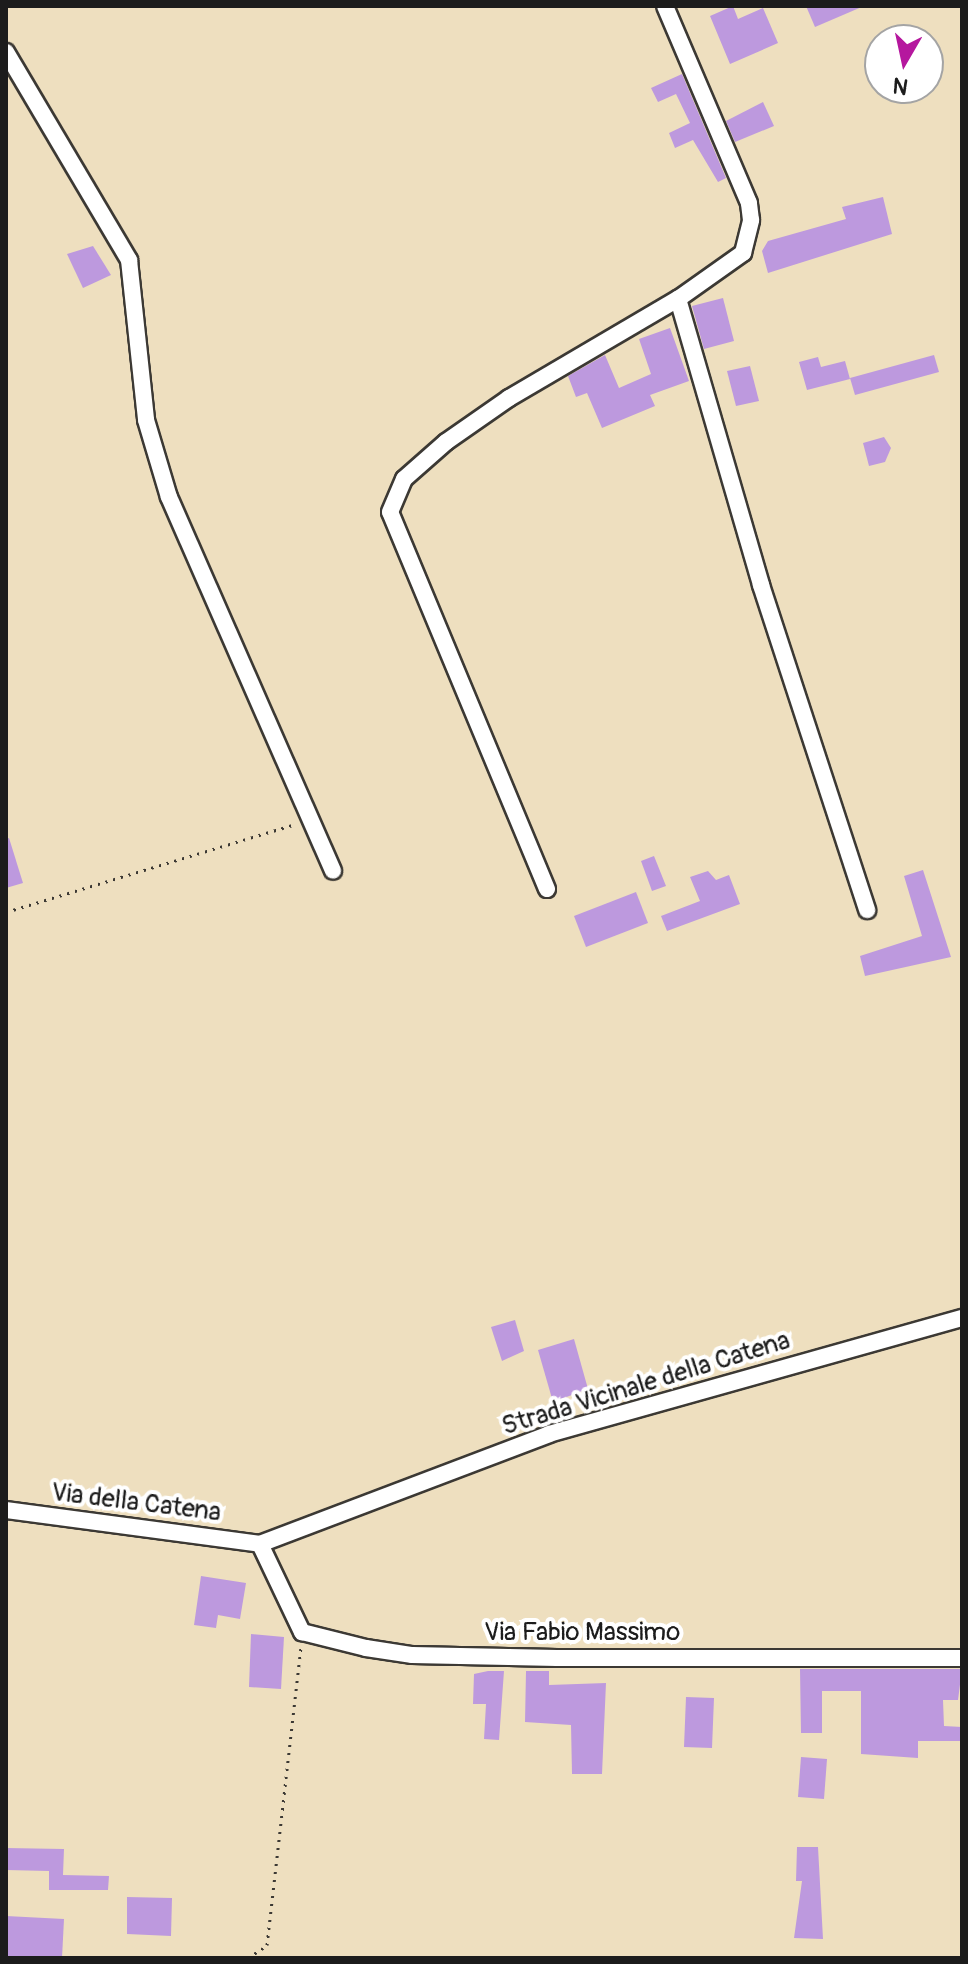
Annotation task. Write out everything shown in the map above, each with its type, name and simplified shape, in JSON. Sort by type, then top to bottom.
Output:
[{"type":"street","points":[[547,889],[396,528],[392,498],[404,479],[446,442],[509,398],[678,299],[743,253],[751,220],[665,6]]},
{"type":"street","points":[[6,52],[129,260],[137,292],[141,391],[160,469],[333,871]]},
{"type":"street","points":[[678,299],[761,585],[867,910]]},
{"type":"street","name":"Strada Vicinale della Catena","points":[[260,1544],[562,1430],[962,1318]]},
{"type":"street","name":"Via della Catena","points":[[6,1510],[260,1544]]},
{"type":"street","points":[[260,1544],[302,1632]]},
{"type":"street","name":"Via Fabio Massimo","points":[[302,1632],[412,1655],[962,1658]]},
{"type":"path","points":[[6,912],[310,820]]},
{"type":"path","points":[[248,1958],[267,1945],[302,1632]]},
{"type":"building","points":[[733,6],[738,19],[763,8],[778,43],[730,64],[710,16]]},
{"type":"building","points":[[806,6],[864,6],[815,27]]},
{"type":"building","points":[[682,74],[726,178],[718,182],[693,140],[675,148],[669,133],[690,123],[676,94],[658,102],[651,88]]},
{"type":"building","points":[[763,102],[774,126],[735,142],[726,121]]},
{"type":"building","points":[[883,197],[892,234],[768,273],[762,251],[768,241],[846,219],[842,207]]},
{"type":"building","points":[[93,246],[111,275],[83,288],[67,254]]},
{"type":"building","points":[[723,298],[734,341],[704,349],[692,306]]},
{"type":"building","points":[[670,328],[689,381],[650,395],[655,406],[602,428],[587,393],[576,397],[568,376],[605,355],[619,388],[651,374],[639,339]]},
{"type":"building","points":[[934,355],[939,372],[855,395],[850,378]]},
{"type":"building","points":[[818,357],[821,367],[845,361],[850,379],[807,390],[799,362]]},
{"type":"building","points":[[750,366],[759,401],[736,406],[727,371]]},
{"type":"building","points":[[884,437],[891,448],[885,462],[869,466],[863,443]]},
{"type":"building","points":[[9,838],[23,883],[6,888],[6,839]]},
{"type":"building","points":[[654,856],[666,886],[652,891],[641,861]]},
{"type":"building","points":[[923,870],[951,957],[865,976],[860,956],[922,936],[904,876]]},
{"type":"building","points":[[708,871],[716,880],[729,875],[740,904],[667,931],[661,916],[700,901],[690,877]]},
{"type":"building","points":[[636,892],[648,923],[586,947],[574,916]]},
{"type":"building","points":[[515,1320],[524,1351],[502,1361],[491,1327]]},
{"type":"building","points":[[574,1339],[588,1389],[553,1402],[538,1350]]},
{"type":"building","points":[[201,1576],[246,1583],[240,1619],[218,1615],[216,1628],[194,1625]]},
{"type":"building","points":[[251,1634],[284,1637],[281,1689],[249,1687]]},
{"type":"building","points":[[800,1669],[962,1669],[958,1700],[943,1700],[944,1726],[962,1727],[962,1741],[918,1741],[918,1758],[861,1754],[861,1691],[822,1691],[822,1733],[801,1733]]},
{"type":"building","points":[[504,1671],[499,1740],[484,1739],[486,1704],[473,1704],[474,1674]]},
{"type":"building","points":[[526,1671],[549,1671],[549,1685],[606,1683],[602,1774],[572,1774],[571,1725],[525,1722]]},
{"type":"building","points":[[686,1697],[714,1698],[712,1748],[684,1747]]},
{"type":"building","points":[[801,1757],[827,1759],[824,1799],[798,1797]]},
{"type":"building","points":[[797,1847],[818,1847],[823,1939],[794,1938],[802,1881],[796,1881]]},
{"type":"building","points":[[6,1848],[64,1849],[63,1875],[109,1876],[108,1890],[49,1890],[49,1871],[6,1870]]},
{"type":"building","points":[[127,1897],[172,1898],[171,1936],[127,1934]]},
{"type":"building","points":[[6,1916],[64,1919],[62,1958],[6,1958]]}]
